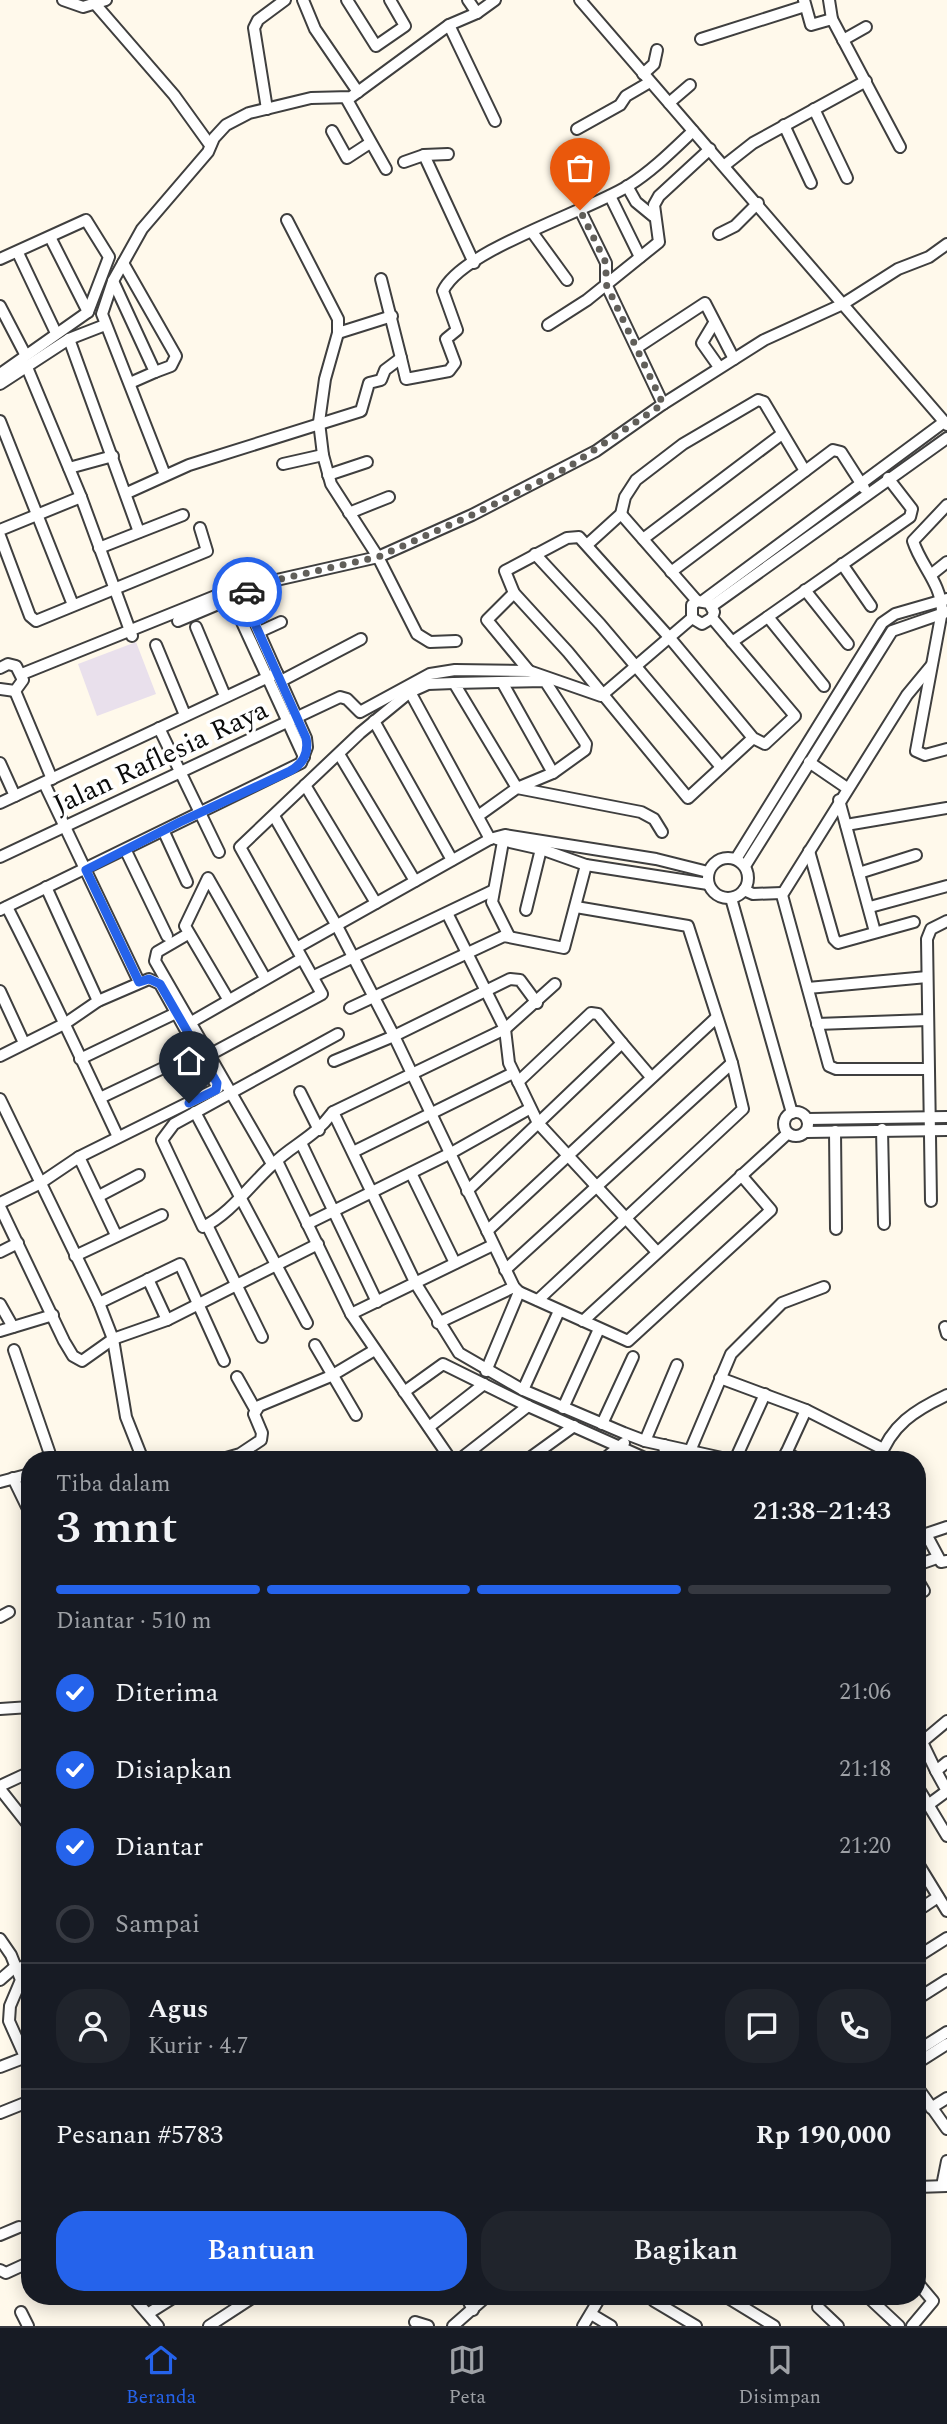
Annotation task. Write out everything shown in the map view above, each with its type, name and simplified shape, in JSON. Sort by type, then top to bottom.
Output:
[{"type":"street","points":[[63,0],[83,7],[101,3],[174,94],[210,145]]},
{"type":"street","points":[[267,108],[254,28],[258,20],[285,0]]},
{"type":"street","points":[[303,0],[315,29],[358,92]]},
{"type":"street","points":[[347,0],[376,46],[405,26],[390,0]]},
{"type":"street","points":[[468,0],[477,13]]},
{"type":"street","points":[[165,475],[102,314],[113,281],[142,229],[233,120],[311,97],[346,98],[449,25],[477,13],[495,0]]},
{"type":"street","points":[[580,0],[946,424],[706,606],[702,624],[692,618]]},
{"type":"street","points":[[829,0],[832,19],[900,147]]},
{"type":"street","points":[[701,39],[805,3],[811,25],[832,19]]},
{"type":"street","points":[[449,25],[495,121]]},
{"type":"street","points":[[843,40],[866,27]]},
{"type":"street","points":[[577,128],[620,105],[626,96],[647,78],[657,50]]},
{"type":"street","points":[[725,165],[753,143],[866,81]]},
{"type":"street","points":[[669,103],[690,85]]},
{"type":"street","points":[[346,98],[386,169]]},
{"type":"street","points":[[814,109],[847,178]]},
{"type":"street","points":[[784,125],[811,183]]},
{"type":"street","points":[[332,131],[347,158],[370,143]]},
{"type":"street","points":[[381,279],[406,379],[453,368],[455,363],[446,339],[457,330],[443,291],[474,263],[627,186],[654,168],[693,131]]},
{"type":"street","points":[[548,325],[576,309],[659,242],[653,216],[659,195],[710,149]]},
{"type":"street","points":[[404,162],[424,155],[448,154]]},
{"type":"street","points":[[424,155],[474,263]]},
{"type":"street","points":[[627,186],[636,202],[653,216]]},
{"type":"street","points":[[610,196],[640,257]]},
{"type":"street","points":[[719,234],[735,226],[758,203]]},
{"type":"street","points":[[580,210],[606,263],[606,284],[663,404]]},
{"type":"street","points":[[0,259],[87,220],[107,252],[106,270],[88,312],[56,333],[0,384]]},
{"type":"street","points":[[287,220],[334,309],[338,333],[325,379],[319,422],[328,475],[378,557],[417,634],[430,642],[456,641]]},
{"type":"street","points":[[532,232],[567,280]]},
{"type":"street","points":[[50,237],[88,312]]},
{"type":"street","points":[[139,982],[64,825],[15,691],[23,677],[258,584],[378,557],[567,468],[764,340],[843,304],[854,295],[947,244]]},
{"type":"street","points":[[18,253],[56,333]]},
{"type":"street","points":[[122,263],[176,356],[175,364],[130,383]]},
{"type":"street","points":[[113,281],[155,372]]},
{"type":"street","points":[[638,347],[705,303],[734,359]]},
{"type":"street","points":[[0,306],[26,360],[81,497],[131,635]]},
{"type":"street","points":[[338,333],[392,316]]},
{"type":"street","points":[[714,323],[702,343],[719,367]]},
{"type":"street","points":[[0,374],[69,339],[105,325]]},
{"type":"street","points":[[69,339],[139,532]]},
{"type":"street","points":[[127,493],[165,475],[319,422],[361,411],[369,383],[381,380],[385,370],[401,358]]},
{"type":"street","points":[[589,544],[621,514],[625,496],[636,480],[683,444],[754,402],[764,402],[805,471]]},
{"type":"street","points":[[0,421],[73,605]]},
{"type":"street","points":[[643,539],[782,434]]},
{"type":"street","points":[[865,488],[888,478],[947,438]]},
{"type":"street","points":[[671,572],[837,450],[865,488]]},
{"type":"street","points":[[283,464],[323,455]]},
{"type":"street","points":[[69,468],[113,456]]},
{"type":"street","points":[[328,475],[367,463]]},
{"type":"street","points":[[732,642],[911,515],[910,507],[888,478]]},
{"type":"street","points":[[0,530],[81,497]]},
{"type":"street","points":[[349,513],[389,497]]},
{"type":"street","points":[[947,505],[913,541],[944,599],[945,612],[931,666],[916,749],[921,755],[947,749]]},
{"type":"street","points":[[621,514],[671,572],[706,606],[732,642],[795,716],[765,744],[753,738],[589,544],[572,536],[505,571],[514,593],[568,652],[601,696],[688,798],[753,738]]},
{"type":"street","points":[[99,548],[183,515]]},
{"type":"street","points":[[0,536],[32,619],[36,621],[208,551],[200,528]]},
{"type":"street","points":[[535,554],[637,666],[722,767]]},
{"type":"street","points":[[932,574],[947,562]]},
{"type":"street","points":[[842,564],[870,606]]},
{"type":"street","points":[[805,590],[848,644]]},
{"type":"street","points":[[514,593],[487,620],[529,671],[601,696]]},
{"type":"street","points":[[118,1137],[80,1059],[66,1023],[4,909],[298,766],[304,757],[292,720],[258,632],[235,594]]},
{"type":"street","points":[[235,594],[275,677]]},
{"type":"street","points":[[741,863],[882,623],[895,614],[944,599]]},
{"type":"street","points":[[692,618],[692,605],[706,606]]},
{"type":"street","points":[[741,863],[892,631],[945,612]]},
{"type":"street","points":[[768,617],[824,686]]},
{"type":"street","points":[[601,696],[692,618]]},
{"type":"street","points":[[258,632],[281,622]]},
{"type":"street","points":[[196,627],[225,696]]},
{"type":"street","points":[[0,803],[225,696],[325,661],[361,639]]},
{"type":"street","points":[[156,645],[185,715]]},
{"type":"street","points":[[1,663],[16,666],[23,677]]},
{"type":"street","points":[[928,1069],[832,1069],[783,899],[839,800],[906,695],[931,666]]},
{"type":"street","name":"Jalan Raflesia Raya","points":[[0,857],[340,696],[347,699],[359,712],[430,674],[456,670],[529,671]]},
{"type":"street","points":[[211,1054],[323,994],[240,847],[374,721],[410,692],[428,684],[540,680],[547,683],[586,744],[581,755],[553,773],[517,788],[478,816]]},
{"type":"street","points":[[502,682],[553,773]]},
{"type":"street","points":[[454,683],[517,788],[641,812],[654,819],[662,832]]},
{"type":"street","points":[[0,689],[15,691]]},
{"type":"street","points":[[410,692],[478,816],[499,839],[541,849],[586,865],[708,878]]},
{"type":"street","points":[[374,721],[452,860]]},
{"type":"street","points":[[159,728],[219,852]]},
{"type":"street","points":[[339,754],[415,881]]},
{"type":"street","points":[[809,762],[847,788]]},
{"type":"street","points":[[0,763],[15,796]]},
{"type":"street","points":[[305,785],[376,903]]},
{"type":"street","points":[[839,800],[875,932]]},
{"type":"street","points":[[846,825],[947,808]]},
{"type":"street","points":[[274,816],[337,926],[394,1035],[505,1270],[517,1289],[559,1311],[628,1341],[771,1210],[741,1175]]},
{"type":"street","points":[[164,832],[187,882]]},
{"type":"street","points":[[298,947],[452,860],[499,839],[656,859],[708,878],[717,896],[732,898],[744,890],[748,882],[741,863]]},
{"type":"street","points":[[499,839],[492,902],[509,936]]},
{"type":"street","points":[[526,910],[541,849]]},
{"type":"street","points":[[126,851],[167,936]]},
{"type":"street","points":[[809,851],[834,939],[840,944],[914,922]]},
{"type":"street","points":[[859,873],[916,855]]},
{"type":"street","points":[[708,878],[719,860],[741,863]]},
{"type":"street","points":[[350,1008],[466,953],[509,936],[564,948],[586,865]]},
{"type":"street","points":[[228,999],[188,934],[186,920],[208,878],[265,978]]},
{"type":"street","points":[[870,907],[947,886]]},
{"type":"street","points":[[46,887],[98,1001]]},
{"type":"street","points":[[744,890],[783,899]]},
{"type":"street","points":[[316,975],[448,915],[492,891]]},
{"type":"street","points":[[732,898],[792,1113]]},
{"type":"street","points":[[538,1300],[624,1216],[741,1113],[743,1105],[693,936],[685,924],[576,906]]},
{"type":"street","points":[[448,915],[505,1029],[515,1078],[529,1109],[538,1123],[657,1252]]},
{"type":"street","points":[[931,1201],[927,939],[941,923]]},
{"type":"street","points":[[188,934],[157,952],[154,959],[275,1163],[351,1314],[373,1351],[445,1451]]},
{"type":"street","points":[[192,1021],[301,959]]},
{"type":"street","points":[[808,988],[928,977]]},
{"type":"street","points":[[334,1061],[516,978],[537,1003]]},
{"type":"street","points":[[0,1056],[66,1023],[98,1001],[149,979],[158,982],[217,1083],[216,1090],[79,1157],[39,1184],[0,1205],[73,1356],[82,1361],[113,1339],[167,1320],[318,1244]]},
{"type":"street","points":[[205,1226],[242,1197],[275,1163],[319,1130],[333,1112],[505,1029],[555,985]]},
{"type":"street","points":[[0,991],[24,1043]]},
{"type":"street","points":[[80,1059],[176,1013]]},
{"type":"street","points":[[353,1152],[515,1078],[591,1013],[598,1014],[652,1077]]},
{"type":"street","points":[[487,1231],[716,1018]]},
{"type":"street","points":[[817,1024],[928,1020]]},
{"type":"street","points":[[262,1337],[238,1284],[205,1226],[162,1140],[174,1124],[338,1034]]},
{"type":"street","points":[[467,1191],[622,1044]]},
{"type":"street","points":[[100,1098],[199,1051]]},
{"type":"street","points":[[505,1270],[732,1063]]},
{"type":"street","points":[[300,1092],[319,1130]]},
{"type":"street","points":[[0,1099],[99,1303],[113,1339],[120,1395],[140,1451]]},
{"type":"street","points":[[307,1224],[450,1153],[529,1109]]},
{"type":"street","points":[[195,1112],[307,1323]]},
{"type":"street","points":[[333,1112],[416,1284],[452,1346],[486,1371],[523,1390],[645,1441],[690,1451],[731,1354],[757,1324],[782,1303],[824,1286]]},
{"type":"street","points":[[787,1133],[783,1122],[792,1113],[801,1113],[807,1119],[947,1117]]},
{"type":"street","points":[[806,1132],[807,1119]]},
{"type":"street","points":[[787,1133],[800,1136],[806,1132],[835,1130],[882,1129],[930,1133],[947,1130]]},
{"type":"street","points":[[882,1129],[884,1224]]},
{"type":"street","points":[[835,1130],[836,1229]]},
{"type":"street","points":[[583,1321],[787,1133]]},
{"type":"street","points":[[302,1145],[377,1302]]},
{"type":"street","points":[[79,1157],[116,1235]]},
{"type":"street","points":[[411,1173],[455,1263]]},
{"type":"street","points":[[99,1196],[139,1175]]},
{"type":"street","points":[[75,1256],[162,1215]]},
{"type":"street","points":[[0,1251],[18,1243]]},
{"type":"street","points":[[351,1314],[493,1245]]},
{"type":"street","points":[[99,1303],[180,1264],[224,1361]]},
{"type":"street","points":[[148,1279],[167,1320]]},
{"type":"street","points":[[438,1323],[517,1289]]},
{"type":"street","points":[[486,1371],[517,1289]]},
{"type":"street","points":[[0,1304],[13,1327]]},
{"type":"street","points":[[523,1390],[559,1311]]},
{"type":"street","points":[[0,1331],[53,1315]]},
{"type":"street","points":[[563,1408],[599,1329]]},
{"type":"street","points":[[315,1345],[356,1415]]},
{"type":"street","points":[[14,1350],[49,1451]]},
{"type":"street","points":[[255,1409],[331,1376],[373,1351]]},
{"type":"street","points":[[601,1424],[633,1357]]},
{"type":"street","points":[[404,1392],[443,1363],[527,1406],[632,1451]]},
{"type":"street","points":[[645,1441],[677,1365]]},
{"type":"street","points":[[237,1377],[255,1409],[262,1435],[261,1440],[244,1451]]},
{"type":"street","points":[[720,1378],[806,1410],[876,1451]]},
{"type":"street","points":[[429,1427],[484,1384]]},
{"type":"street","points":[[737,1451],[765,1394]]},
{"type":"street","points":[[883,1451],[905,1419],[947,1395]]},
{"type":"street","points":[[470,1451],[527,1406]]},
{"type":"street","points":[[787,1451],[806,1410]]},
{"type":"street","points":[[539,1451],[574,1426]]},
{"type":"street","points":[[615,1451],[629,1435]]},
{"type":"street","points":[[664,1445],[665,1451]]},
{"type":"street","points":[[0,1482],[21,1476]]},
{"type":"street","points":[[13,1478],[21,1494]]},
{"type":"street","points":[[926,1535],[947,1527]]},
{"type":"street","points":[[926,1541],[942,1559]]},
{"type":"street","points":[[0,1709],[21,1708]]},
{"type":"street","points":[[926,1739],[947,1721]]},
{"type":"street","points":[[926,1750],[947,1791],[928,1805]]},
{"type":"street","points":[[936,1771],[947,1762]]},
{"type":"street","points":[[21,1777],[0,1788],[21,1815]]},
{"type":"street","points":[[926,1802],[947,1836]]},
{"type":"street","points":[[926,1878],[947,1911]]},
{"type":"street","points":[[926,1905],[939,1897]]},
{"type":"street","points":[[926,1951],[947,1938]]},
{"type":"street","points":[[0,1940],[21,1980],[5,2023],[21,2050]]},
{"type":"street","points":[[0,1980],[21,1966]]},
{"type":"street","points":[[926,1993],[947,1980]]},
{"type":"street","points":[[926,2045],[947,2032]]},
{"type":"street","points":[[926,2057],[947,2044]]},
{"type":"street","points":[[0,2067],[21,2063]]},
{"type":"street","points":[[932,2108],[947,2098]]},
{"type":"street","points":[[926,2100],[947,2129]]},
{"type":"street","points":[[0,2113],[21,2105]]},
{"type":"street","points":[[926,2187],[944,2186],[947,2161]]},
{"type":"street","points":[[0,2235],[19,2227]]},
{"type":"street","points":[[0,2270],[6,2273],[21,2267]]},
{"type":"street","points":[[912,2326],[933,2301],[926,2293]]},
{"type":"street","points":[[141,2305],[158,2326]]},
{"type":"street","points":[[149,2313],[162,2305]]},
{"type":"street","points":[[209,2326],[241,2305]]},
{"type":"street","points":[[470,2305],[473,2310]]},
{"type":"street","points":[[453,2326],[478,2305]]},
{"type":"street","points":[[583,2326],[596,2305]]},
{"type":"street","points":[[661,2305],[696,2326]]},
{"type":"street","points":[[740,2305],[774,2326]]},
{"type":"street","points":[[877,2305],[899,2326]]},
{"type":"street","points":[[818,2307],[838,2326]]},
{"type":"street","points":[[21,2312],[28,2326]]},
{"type":"street","points":[[591,2314],[611,2326]]},
{"type":"street","points":[[415,2322],[428,2326]]},
{"type":"shaded area","points":[[136,642],[156,694],[97,716],[78,664]]},
{"type":"way so far","points":[[247,592],[258,584],[273,583],[378,557],[450,525],[567,468],[663,404],[606,284],[606,263],[580,210]]},
{"type":"route","points":[[189,1103],[216,1090],[217,1083],[160,984],[149,979],[139,982],[86,870],[239,793],[290,771],[303,761],[307,747],[306,738],[242,595],[247,592]]}]
